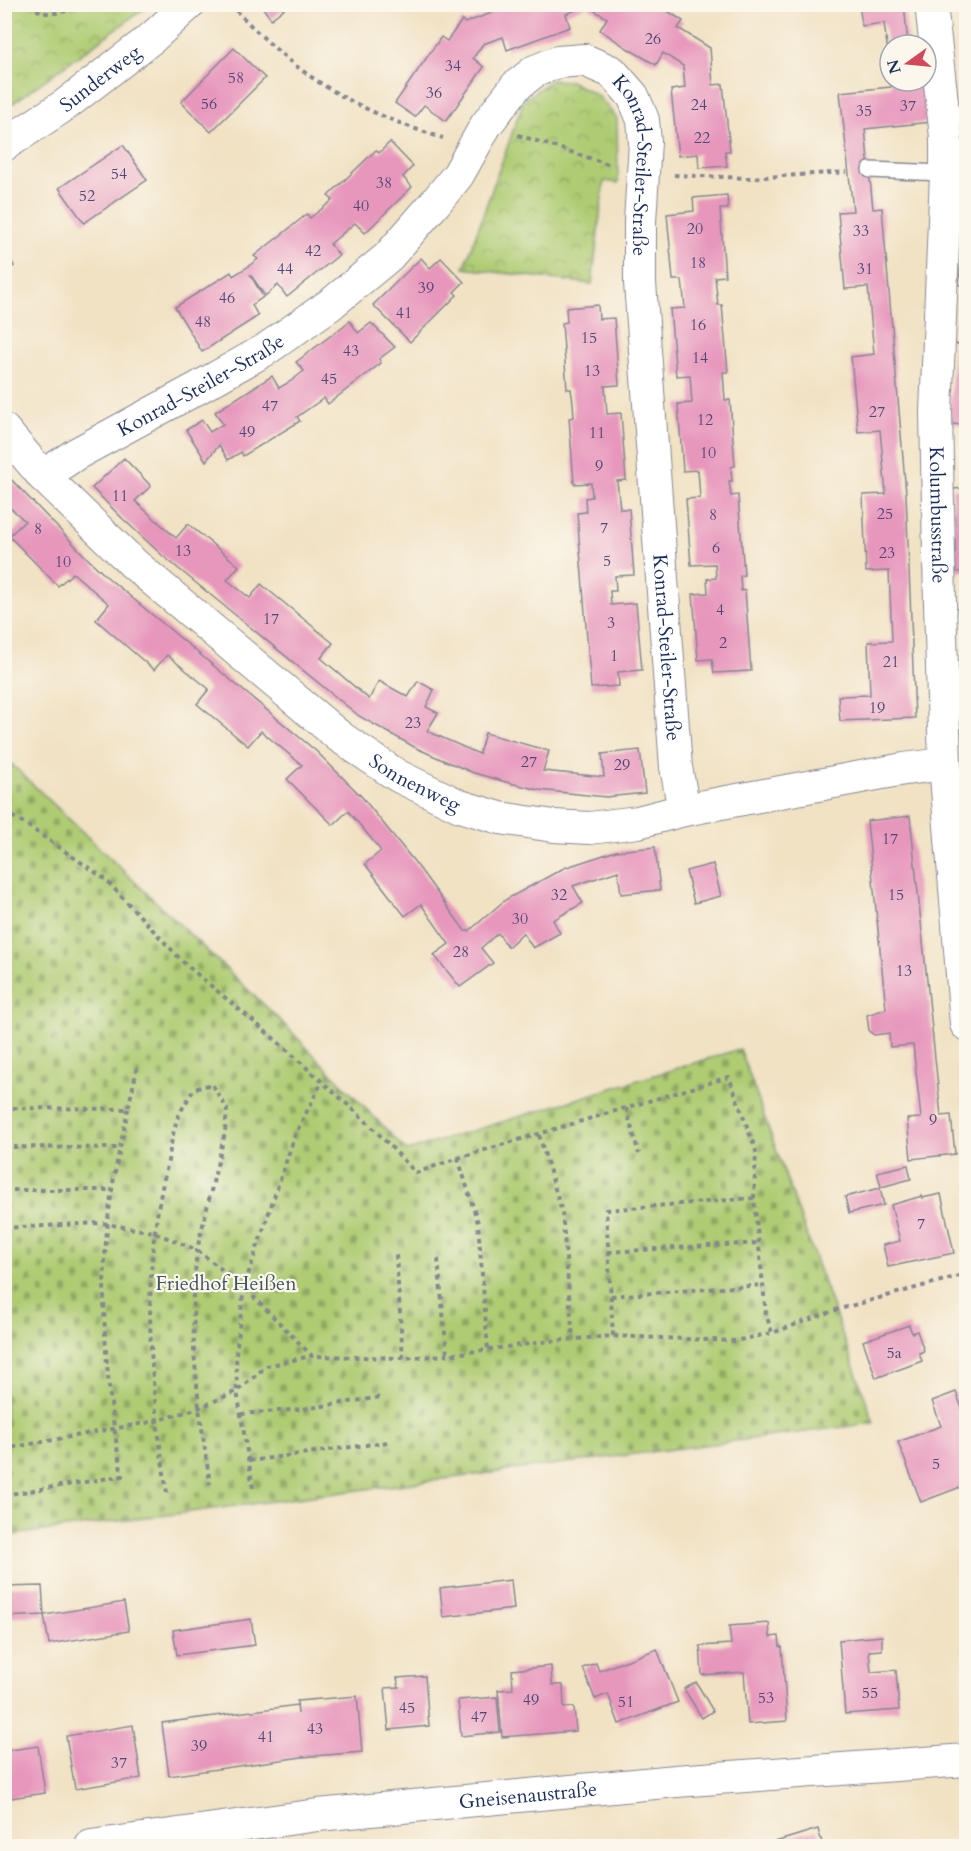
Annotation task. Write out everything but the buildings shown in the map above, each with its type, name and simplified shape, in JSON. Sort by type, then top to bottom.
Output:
[{"type":"street","name":"Sunderweg","points":[[4,145],[65,105],[153,37],[189,4]]},
{"type":"street","name":"Kolumbusstraße","points":[[931,4],[946,137],[956,174],[936,412],[950,764],[966,1024]]},
{"type":"street","name":"Konrad-Steiler-Straße","points":[[43,476],[76,454],[265,350],[332,304],[388,257],[458,175],[479,136],[516,86],[535,71],[558,62],[584,60],[612,72],[633,96],[644,120],[640,283],[676,766],[684,810]]},
{"type":"street","name":"Sonnenweg","points":[[4,430],[43,476],[152,579],[340,737],[398,776],[460,806],[500,818],[554,826],[590,828],[638,822],[684,810],[904,769],[950,764]]},
{"type":"street","name":"Gneisenaustraße","points":[[91,1846],[330,1814],[676,1781],[966,1760]]},
{"type":"lane","points":[[870,170],[956,174]]},
{"type":"path","points":[[29,4],[42,12],[56,14],[103,4]]},
{"type":"path","points":[[230,4],[284,57],[326,87],[374,112],[422,132],[479,136],[559,148],[587,159],[642,173],[749,178],[849,172]]},
{"type":"path","points":[[4,812],[24,823],[105,879],[185,964],[278,1042],[368,1123],[416,1173],[458,1158],[729,1077],[756,1151],[754,1198],[766,1314],[772,1333]]},
{"type":"path","points":[[4,1051],[6,1052],[5,1108],[128,1109]]},
{"type":"path","points":[[4,1494],[122,1476],[113,1429],[105,1352],[104,1299],[112,1190],[138,1064]]},
{"type":"path","points":[[253,1488],[237,1391],[236,1354],[244,1287],[295,1135],[322,1082]]},
{"type":"path","points":[[167,1493],[152,1384],[149,1314],[153,1232],[178,1118],[194,1089],[213,1084],[227,1108],[225,1131],[197,1250],[194,1296],[194,1341],[199,1408],[210,1484]]},
{"type":"path","points":[[626,1108],[639,1154]]},
{"type":"path","points":[[539,1135],[562,1212],[573,1340]]},
{"type":"path","points":[[4,1147],[120,1148]]},
{"type":"path","points":[[458,1158],[478,1223],[488,1350]]},
{"type":"path","points":[[4,1190],[112,1190]]},
{"type":"path","points":[[613,1336],[606,1210],[754,1198]]},
{"type":"path","points":[[4,1228],[101,1223],[153,1232],[197,1250],[244,1287],[312,1356]]},
{"type":"path","points":[[608,1252],[759,1243]]},
{"type":"path","points":[[396,1255],[403,1358]]},
{"type":"path","points":[[438,1259],[447,1355]]},
{"type":"path","points":[[4,1449],[156,1421],[199,1408],[237,1391],[267,1366],[312,1356],[403,1358],[613,1336],[735,1341],[772,1333],[836,1310],[966,1274]]},
{"type":"path","points":[[611,1296],[763,1286]]},
{"type":"path","points":[[241,1414],[303,1409],[382,1397]]},
{"type":"path","points":[[249,1461],[388,1442]]},
{"type":"green space","points":[[5,4],[149,5],[13,103],[5,106]]},
{"type":"green space","points":[[551,80],[570,81],[598,96],[617,118],[618,183],[604,181],[592,284],[464,268],[524,100]]},
{"type":"green space","name":"Friedhof Heißen","points":[[4,757],[282,1022],[407,1151],[740,1049],[874,1423],[5,1536]]}]
